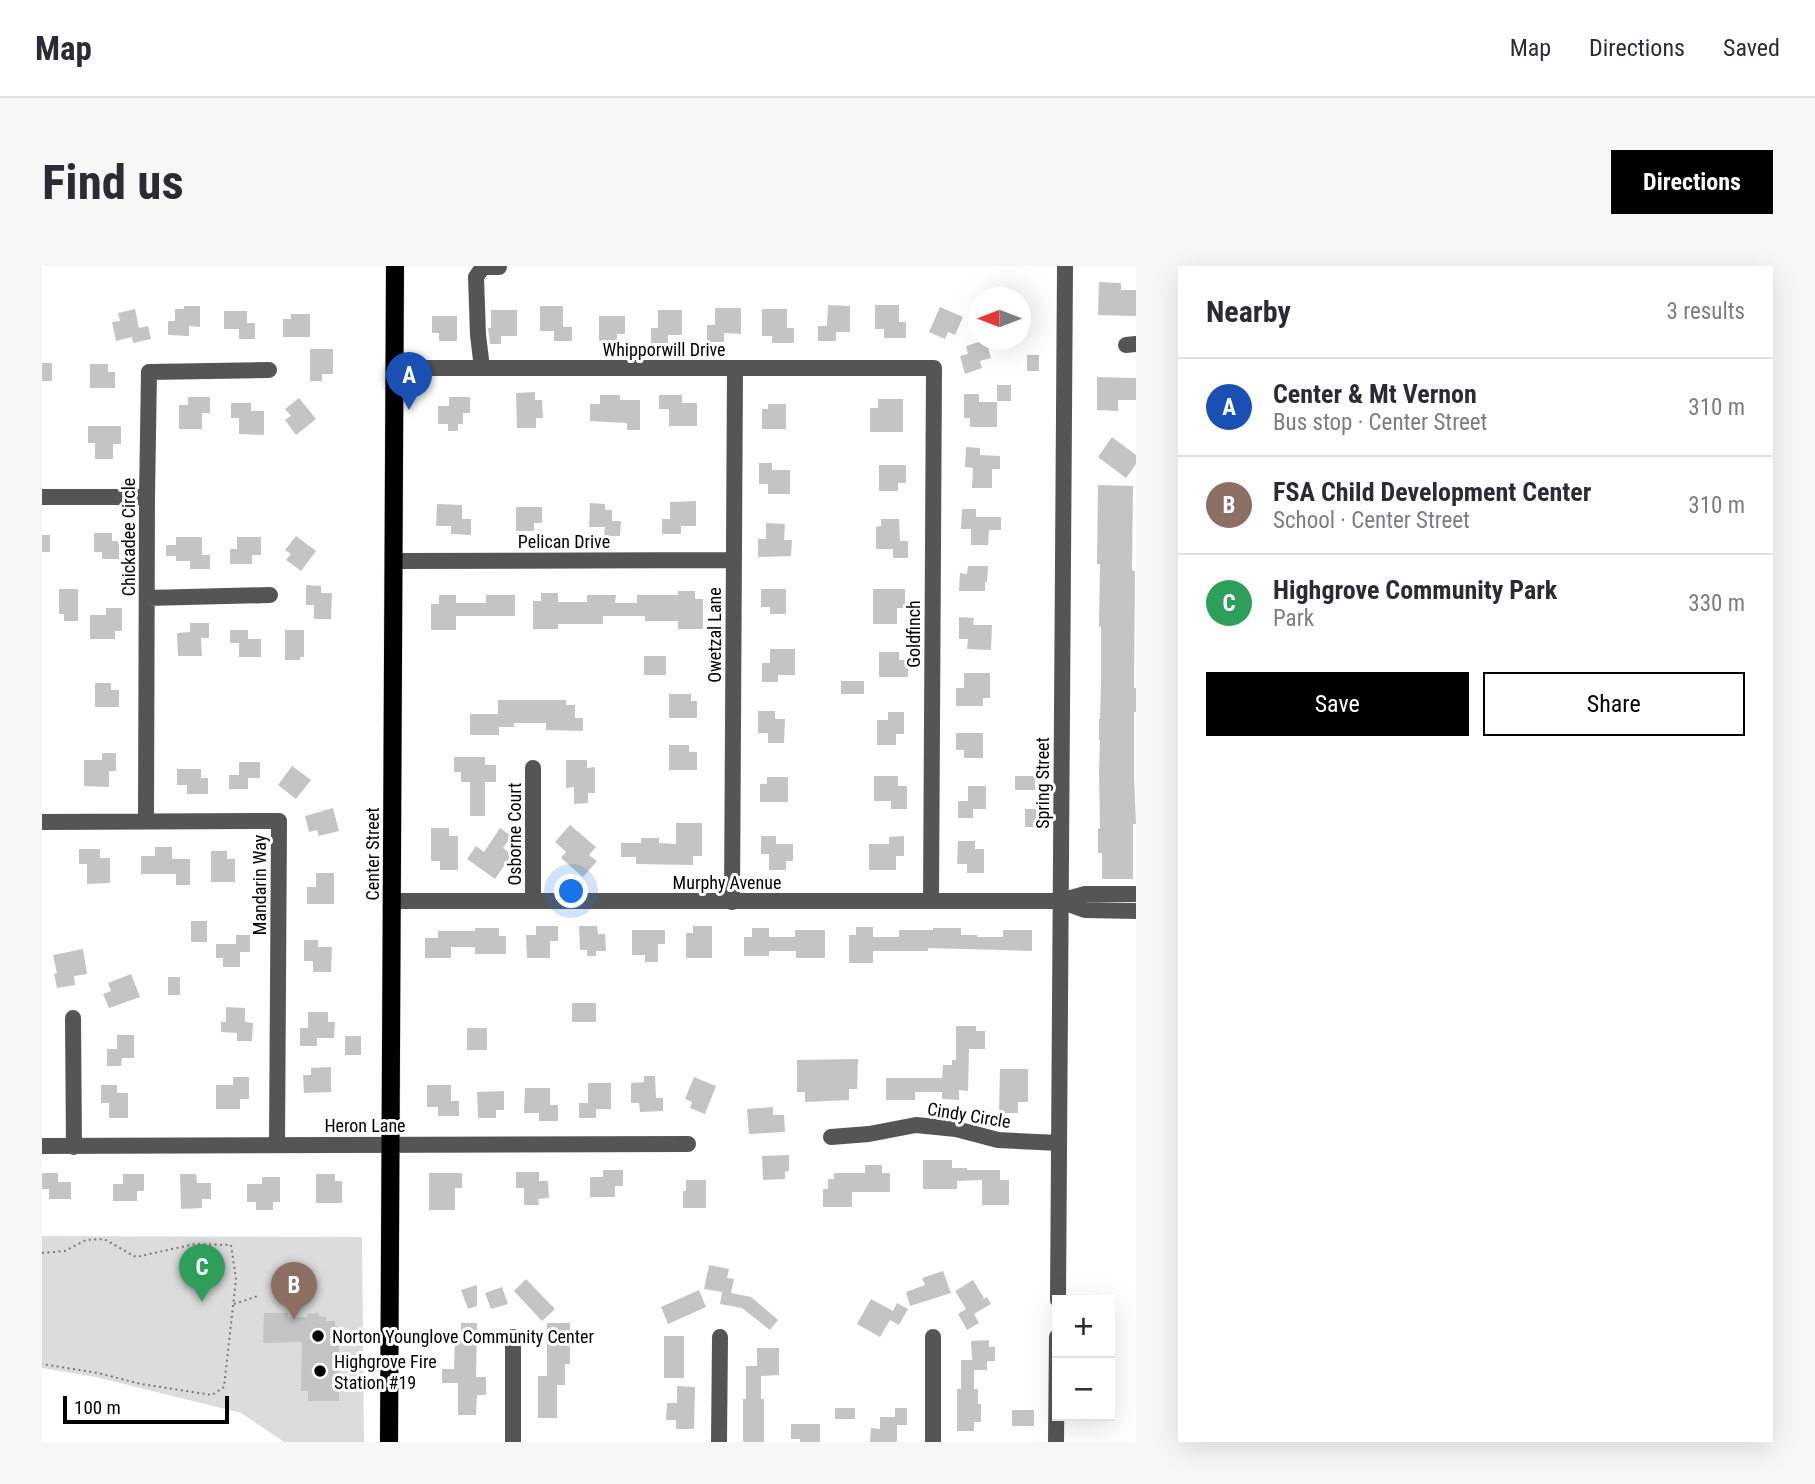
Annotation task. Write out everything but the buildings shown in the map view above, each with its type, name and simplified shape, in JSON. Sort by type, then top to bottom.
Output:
[{"type":"main road","name":"Center Street","points":[[389,1442],[395,266]]},
{"type":"street","name":"Spring Street","points":[[1058,1295],[1065,266]]},
{"type":"street","points":[[482,368],[476,277],[484,267],[499,267]]},
{"type":"street","name":"Whipporwill Drive","points":[[395,368],[934,368]]},
{"type":"street","name":"Owetzal Lane","points":[[732,902],[735,368]]},
{"type":"street","name":"Goldfinch","points":[[931,901],[934,368]]},
{"type":"street","name":"Chickadee Circle","points":[[146,821],[146,497],[149,372],[269,370]]},
{"type":"street","points":[[42,496],[146,497]]},
{"type":"street","name":"Pelican Drive","points":[[394,561],[734,560]]},
{"type":"street","points":[[147,598],[271,595]]},
{"type":"street","name":"Osborne Court","points":[[533,901],[534,768]]},
{"type":"street","name":"Mandarin Way","points":[[42,822],[279,821],[277,1145]]},
{"type":"street","points":[[1060,901],[1085,894],[1136,894]]},
{"type":"street","name":"Murphy Avenue","points":[[393,901],[1060,901]]},
{"type":"street","points":[[1060,901],[1085,910],[1136,911]]},
{"type":"street","points":[[73,1018],[74,1147]]},
{"type":"street","name":"Cindy Circle","points":[[831,1137],[869,1134],[916,1125],[956,1129],[998,1140],[1059,1143]]},
{"type":"street","name":"Heron Lane","points":[[42,1146],[688,1144]]},
{"type":"street","points":[[513,1337],[513,1442]]},
{"type":"street","points":[[719,1442],[720,1338]]},
{"type":"street","points":[[933,1338],[933,1442]]},
{"type":"street","points":[[1056,1442],[1057,1358]]},
{"type":"path","points":[[42,1253],[65,1251],[86,1240],[103,1239],[136,1256],[195,1244],[231,1245],[236,1279],[225,1387],[212,1395],[42,1364]]},
{"type":"path","points":[[233,1305],[258,1296]]},
{"type":"shaded area","points":[[42,1236],[362,1237],[364,1442],[284,1442],[241,1413],[96,1377],[42,1368]]},
{"type":"place","name":"Center & Mt Vernon","points":[[409,410]]},
{"type":"place","name":"Highgrove Community Park","points":[[202,1302]]},
{"type":"place","name":"FSA Child Development Center","points":[[294,1320]]},
{"type":"place","name":"Norton Younglove Community Center","points":[[318,1336]]},
{"type":"place","name":"Highgrove Fire Station #19","points":[[320,1371]]}]
